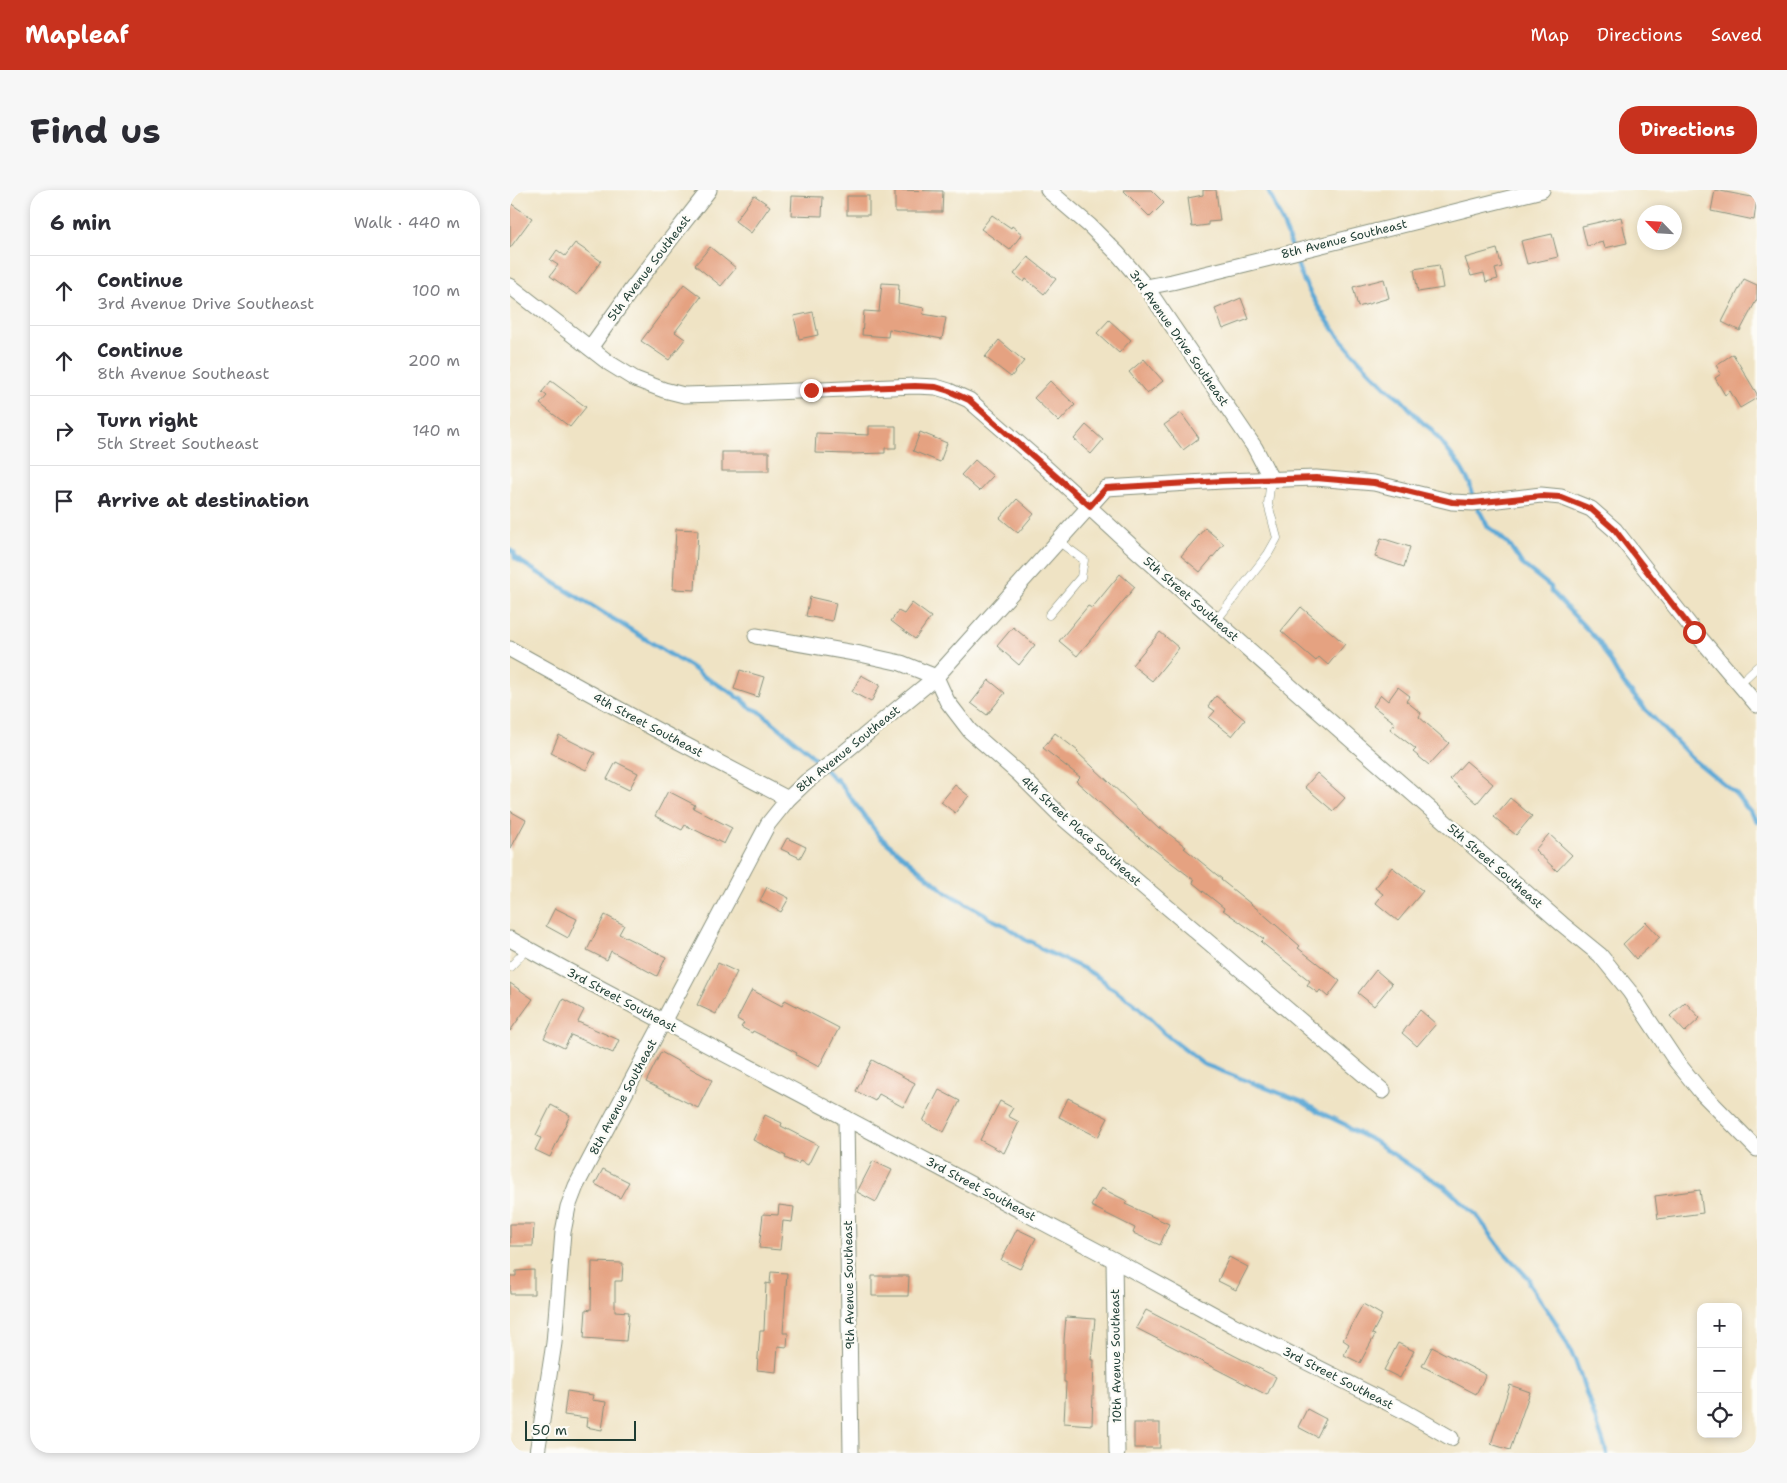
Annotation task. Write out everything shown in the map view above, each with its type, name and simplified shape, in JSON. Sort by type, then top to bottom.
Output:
[{"type":"street","name":"5th Avenue Southeast","points":[[590,348],[632,289],[709,190]]},
{"type":"street","name":"3rd Avenue Drive Southeast","points":[[1048,190],[1090,226],[1146,286],[1255,448],[1271,480]]},
{"type":"street","name":"8th Avenue Southeast","points":[[1146,286],[1172,282],[1266,259],[1509,194],[1542,190]]},
{"type":"street","name":"5th Street Southeast","points":[[510,286],[609,363],[635,379],[664,390],[684,394],[752,393],[915,386],[936,387],[969,400],[1090,506],[1137,551],[1216,621],[1562,924],[1600,955],[1630,992],[1676,1061],[1701,1092],[1757,1150]]},
{"type":"street","name":"8th Avenue Southeast","points":[[537,1453],[554,1343],[568,1207],[576,1186],[768,824],[788,799],[807,781],[936,677],[1106,488],[1316,478],[1355,480],[1452,502],[1488,502],[1541,496],[1561,497],[1591,509],[1615,530],[1694,632],[1738,684]]},
{"type":"street","points":[[756,636],[893,661],[936,677]]},
{"type":"street","name":"4th Street Southeast","points":[[510,649],[655,729],[788,799]]},
{"type":"street","name":"4th Street Place Southeast","points":[[936,677],[947,701],[970,731],[1018,773],[1063,818],[1383,1091]]},
{"type":"street","points":[[1738,684],[1757,705]]},
{"type":"street","name":"3rd Street Southeast","points":[[510,939],[1233,1325],[1404,1411],[1452,1438]]},
{"type":"street","name":"9th Avenue Southeast","points":[[846,1118],[851,1453]]},
{"type":"street","name":"10th Avenue Southeast","points":[[1114,1260],[1117,1453]]},
{"type":"lane","points":[[1216,621],[1268,554],[1277,538],[1268,504],[1271,480]]},
{"type":"lane","points":[[1049,615],[1081,577],[1084,560],[1058,541]]},
{"type":"lane","points":[[1738,684],[1757,667]]},
{"type":"lane","points":[[510,967],[527,948]]},
{"type":"building","points":[[895,190],[943,191],[942,212],[895,212]]},
{"type":"building","points":[[1123,190],[1151,190],[1164,203],[1150,217]]},
{"type":"building","points":[[1203,190],[1216,190],[1220,221],[1208,222],[1208,225],[1192,227],[1188,198],[1203,195]]},
{"type":"building","points":[[1715,190],[1757,198],[1754,220],[1711,211]]},
{"type":"building","points":[[754,195],[770,206],[751,233],[735,221]]},
{"type":"building","points":[[792,196],[823,197],[822,216],[791,215]]},
{"type":"building","points":[[847,196],[869,196],[869,215],[847,215]]},
{"type":"building","points":[[510,203],[532,218],[510,248]]},
{"type":"building","points":[[992,215],[1022,234],[1010,250],[981,229]]},
{"type":"building","points":[[1621,217],[1627,243],[1605,248],[1603,242],[1587,246],[1582,226]]},
{"type":"building","points":[[1552,234],[1558,257],[1527,264],[1521,241]]},
{"type":"building","points":[[575,243],[601,261],[577,295],[550,276],[558,265],[550,260],[557,250],[565,256]]},
{"type":"building","points":[[710,247],[736,268],[721,286],[695,265]]},
{"type":"building","points":[[1497,249],[1502,267],[1495,269],[1498,279],[1486,282],[1484,273],[1471,276],[1465,258]]},
{"type":"building","points":[[1028,257],[1056,279],[1044,294],[1026,279],[1024,282],[1014,274]]},
{"type":"building","points":[[1439,265],[1443,288],[1418,292],[1414,269]]},
{"type":"building","points":[[1384,279],[1389,298],[1358,307],[1353,287]]},
{"type":"building","points":[[1744,279],[1757,285],[1757,299],[1740,331],[1722,322]]},
{"type":"building","points":[[882,283],[899,284],[898,303],[924,308],[923,314],[946,318],[942,339],[889,329],[888,337],[862,335],[864,311],[879,312]]},
{"type":"building","points":[[684,284],[701,297],[675,332],[685,339],[669,360],[641,341]]},
{"type":"building","points":[[1241,298],[1249,319],[1223,329],[1215,309]]},
{"type":"building","points":[[813,312],[818,335],[799,339],[794,316]]},
{"type":"building","points":[[1109,320],[1131,340],[1119,353],[1097,333]]},
{"type":"building","points":[[999,340],[1024,361],[1011,377],[985,357]]},
{"type":"building","points":[[1733,354],[1757,394],[1757,398],[1740,408],[1730,391],[1725,395],[1715,378],[1721,374],[1716,365]]},
{"type":"building","points":[[1144,359],[1163,381],[1147,394],[1129,372]]},
{"type":"building","points":[[551,381],[586,407],[570,427],[540,404],[547,396],[542,392]]},
{"type":"building","points":[[1050,381],[1075,405],[1059,422],[1034,398]]},
{"type":"building","points":[[1181,413],[1199,438],[1183,450],[1164,425]]},
{"type":"building","points":[[1086,425],[1103,440],[1091,454],[1074,439]]},
{"type":"building","points":[[869,426],[896,426],[896,448],[885,448],[885,453],[815,453],[816,433],[869,435]]},
{"type":"building","points":[[920,432],[947,443],[940,462],[913,451]]},
{"type":"building","points":[[722,452],[769,452],[769,471],[722,471]]},
{"type":"building","points":[[975,460],[993,476],[979,491],[961,475]]},
{"type":"building","points":[[1017,499],[1034,514],[1018,533],[1000,518]]},
{"type":"building","points":[[1205,528],[1224,544],[1200,572],[1181,556]]},
{"type":"building","points":[[676,529],[698,530],[695,590],[673,589]]},
{"type":"building","points":[[1381,538],[1410,547],[1404,567],[1375,557]]},
{"type":"building","points":[[1120,574],[1135,587],[1077,656],[1059,641],[1088,606],[1092,608]]},
{"type":"building","points":[[810,597],[836,603],[832,621],[806,616]]},
{"type":"building","points":[[912,603],[931,617],[915,639],[891,621],[898,611],[904,614]]},
{"type":"building","points":[[1301,607],[1345,644],[1328,665],[1319,657],[1316,661],[1281,631]]},
{"type":"building","points":[[1013,627],[1035,645],[1019,665],[997,646]]},
{"type":"building","points":[[1160,632],[1179,648],[1152,681],[1132,665]]},
{"type":"building","points":[[740,670],[764,677],[758,697],[734,689]]},
{"type":"building","points":[[861,675],[880,685],[871,702],[852,692]]},
{"type":"building","points":[[989,680],[1005,693],[987,715],[971,703]]},
{"type":"building","points":[[1398,687],[1410,696],[1406,701],[1421,713],[1419,717],[1449,743],[1429,765],[1413,752],[1416,749],[1390,729],[1395,723],[1373,706],[1381,695],[1388,701]]},
{"type":"building","points":[[1216,696],[1245,720],[1232,736],[1209,718],[1215,711],[1208,706]]},
{"type":"building","points":[[1055,733],[1078,751],[1159,829],[1160,827],[1186,847],[1184,848],[1300,946],[1298,948],[1340,981],[1328,997],[1320,990],[1318,993],[1307,985],[1310,981],[1261,942],[1264,939],[1223,910],[1224,908],[1193,883],[1194,880],[1139,838],[1076,781],[1080,777],[1043,748]]},
{"type":"building","points":[[559,735],[595,753],[586,770],[551,753]]},
{"type":"building","points":[[1466,761],[1493,784],[1477,803],[1450,779]]},
{"type":"building","points":[[616,762],[638,773],[629,790],[607,779]]},
{"type":"building","points":[[1317,773],[1345,798],[1333,811],[1305,787]]},
{"type":"building","points":[[955,785],[969,796],[955,813],[941,802]]},
{"type":"building","points":[[668,791],[695,805],[693,808],[732,828],[724,844],[685,825],[682,830],[655,816]]},
{"type":"building","points":[[1510,798],[1532,816],[1516,835],[1494,817]]},
{"type":"building","points":[[510,811],[526,820],[510,850]]},
{"type":"building","points":[[1549,834],[1572,855],[1557,871],[1535,850]]},
{"type":"building","points":[[787,838],[806,847],[800,858],[781,849]]},
{"type":"building","points":[[1392,867],[1423,891],[1398,921],[1376,903],[1383,894],[1375,888]]},
{"type":"building","points":[[767,887],[789,898],[781,912],[760,901]]},
{"type":"building","points":[[555,908],[577,919],[568,938],[546,926]]},
{"type":"building","points":[[605,915],[624,925],[619,934],[666,957],[657,976],[611,951],[607,960],[587,950]]},
{"type":"building","points":[[1646,922],[1660,937],[1636,959],[1623,944]]},
{"type":"building","points":[[718,963],[737,972],[716,1014],[697,1005]]},
{"type":"building","points":[[1376,970],[1392,984],[1374,1006],[1358,993]]},
{"type":"building","points":[[510,983],[533,999],[510,1031]]},
{"type":"building","points":[[752,990],[782,1006],[785,1000],[839,1028],[819,1067],[796,1055],[797,1053],[741,1027],[744,1023],[737,1019]]},
{"type":"building","points":[[563,999],[584,1010],[578,1022],[619,1040],[613,1053],[571,1035],[564,1048],[544,1038]]},
{"type":"building","points":[[1685,1002],[1700,1018],[1685,1032],[1670,1016]]},
{"type":"building","points":[[1420,1010],[1436,1024],[1417,1046],[1402,1033]]},
{"type":"building","points":[[661,1052],[712,1080],[698,1108],[646,1082]]},
{"type":"building","points":[[872,1060],[915,1083],[903,1107],[879,1094],[875,1101],[856,1091]]},
{"type":"building","points":[[939,1090],[960,1101],[944,1132],[923,1121]]},
{"type":"building","points":[[1068,1098],[1108,1118],[1098,1137],[1059,1117]]},
{"type":"building","points":[[1000,1101],[1013,1108],[1008,1116],[1019,1122],[1004,1153],[980,1140]]},
{"type":"building","points":[[551,1105],[570,1115],[550,1157],[535,1150],[541,1138],[536,1135]]},
{"type":"building","points":[[765,1115],[782,1123],[781,1126],[818,1145],[808,1165],[800,1161],[798,1164],[753,1140]]},
{"type":"building","points":[[873,1161],[892,1170],[876,1202],[857,1192]]},
{"type":"building","points":[[603,1169],[629,1182],[620,1198],[595,1184]]},
{"type":"building","points":[[1101,1188],[1127,1201],[1125,1204],[1169,1224],[1160,1245],[1133,1233],[1135,1228],[1091,1206]]},
{"type":"building","points":[[1700,1190],[1703,1213],[1658,1219],[1655,1196]]},
{"type":"building","points":[[779,1205],[794,1207],[792,1222],[783,1221],[780,1250],[759,1248],[763,1214],[778,1215]]},
{"type":"building","points":[[510,1224],[534,1224],[533,1246],[510,1246]]},
{"type":"building","points":[[1017,1229],[1036,1238],[1020,1269],[1001,1260]]},
{"type":"building","points":[[1229,1257],[1248,1267],[1236,1290],[1218,1281]]},
{"type":"building","points":[[592,1262],[623,1263],[622,1281],[615,1281],[615,1311],[629,1312],[626,1341],[584,1338],[586,1309],[591,1310]]},
{"type":"building","points":[[534,1270],[534,1294],[510,1294],[510,1276],[516,1276],[516,1271]]},
{"type":"building","points":[[771,1272],[787,1273],[783,1333],[788,1333],[787,1347],[778,1346],[776,1372],[757,1370],[760,1331],[764,1331],[766,1283],[770,1284]]},
{"type":"building","points":[[872,1276],[909,1276],[908,1296],[872,1296]]},
{"type":"building","points":[[1363,1304],[1382,1315],[1372,1334],[1375,1335],[1360,1363],[1344,1355],[1349,1344],[1343,1340]]},
{"type":"building","points":[[1146,1310],[1276,1377],[1267,1395],[1136,1328]]},
{"type":"building","points":[[1066,1317],[1095,1319],[1091,1360],[1094,1360],[1092,1425],[1064,1423],[1066,1382],[1064,1382],[1064,1340]]},
{"type":"building","points":[[1398,1343],[1414,1351],[1400,1378],[1384,1370]]},
{"type":"building","points":[[1432,1347],[1486,1375],[1476,1394],[1422,1366]]},
{"type":"building","points":[[1510,1385],[1530,1392],[1510,1450],[1491,1444]]},
{"type":"building","points":[[567,1391],[593,1395],[592,1400],[606,1402],[602,1430],[586,1427],[587,1418],[564,1415]]},
{"type":"building","points":[[1307,1409],[1326,1419],[1317,1437],[1298,1427]]},
{"type":"building","points":[[1134,1423],[1160,1423],[1160,1448],[1134,1448]]},
{"type":"waterway","points":[[1268,190],[1287,233],[1303,279],[1328,322],[1360,361],[1430,428],[1460,466],[1470,484],[1473,499]]},
{"type":"waterway","points":[[1477,506],[1488,527],[1510,546],[1522,564],[1551,587],[1551,591],[1599,642],[1621,680],[1644,708],[1692,758],[1736,794],[1757,821]]},
{"type":"waterway","points":[[510,550],[514,553],[515,558],[690,666],[701,675],[734,694],[737,698],[741,698],[749,707],[759,711],[811,754],[835,780],[836,778],[880,837],[947,893],[1004,925],[1041,949],[1085,969],[1104,981],[1108,986],[1139,1008],[1164,1033],[1203,1064],[1303,1102],[1374,1141],[1444,1186],[1477,1216],[1502,1250],[1529,1279],[1529,1284],[1555,1321],[1575,1360],[1607,1453]]},
{"type":"route","points":[[811,390],[915,386],[936,387],[949,391],[969,400],[1090,506],[1106,488],[1316,478],[1374,483],[1452,502],[1473,503],[1518,497],[1561,497],[1591,509],[1615,530],[1694,632]]}]
